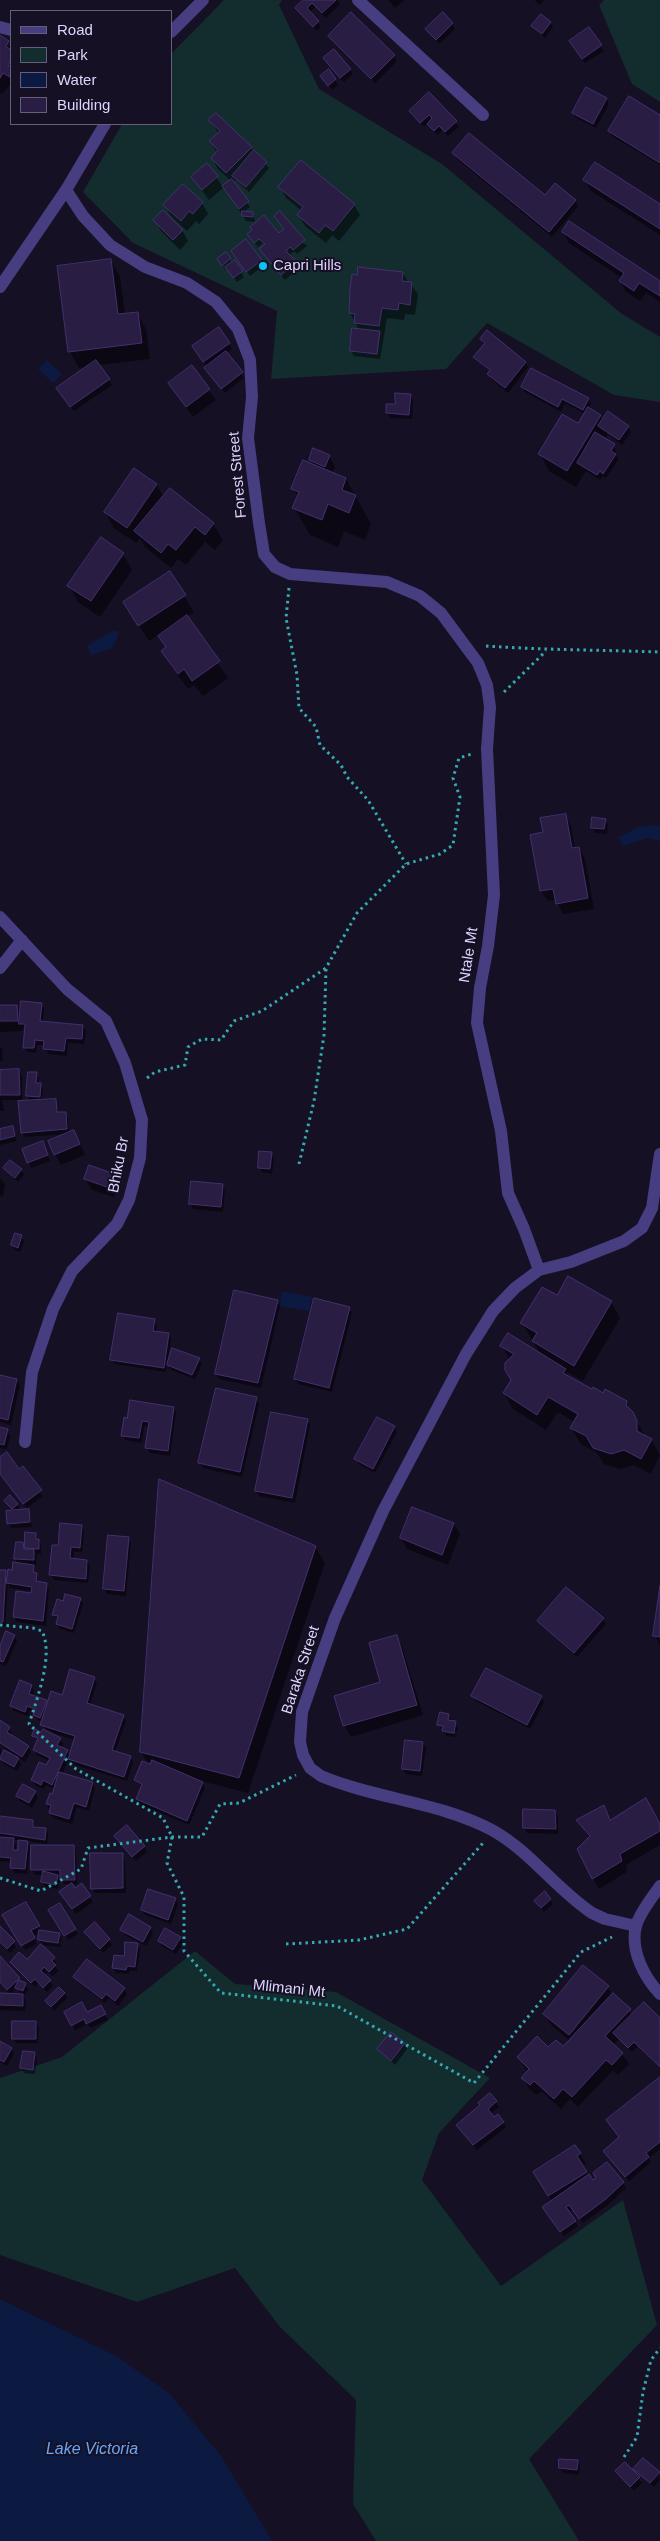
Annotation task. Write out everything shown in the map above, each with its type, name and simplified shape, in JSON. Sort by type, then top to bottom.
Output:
[{"type":"street","points":[[172,31],[204,0]]},
{"type":"street","points":[[358,0],[483,115]]},
{"type":"street","points":[[0,287],[66,190],[104,125]]},
{"type":"street","name":"Forest Street","points":[[66,190],[83,216],[110,244],[146,267],[187,283],[216,302],[238,329],[250,360],[252,397],[248,438],[264,554],[275,567],[290,574],[387,582],[420,596],[441,613],[463,644]]},
{"type":"street","name":"Ntale Mt","points":[[463,644],[478,663],[487,685],[490,707],[487,749],[494,895],[488,946],[480,988],[477,1023],[501,1132],[508,1193],[539,1270]]},
{"type":"street","name":"Bhiku Br","points":[[0,917],[67,989],[106,1021],[134,1088],[142,1120],[140,1158],[130,1200],[117,1224],[72,1271],[53,1309],[32,1372],[25,1442]]},
{"type":"street","points":[[0,968],[22,940]]},
{"type":"street","points":[[539,1270],[571,1262],[624,1241],[642,1228],[652,1208],[660,1154]]},
{"type":"street","name":"Baraka Street","points":[[310,1768],[302,1756],[300,1742],[302,1712],[335,1618],[383,1512],[462,1362],[493,1310],[515,1288],[539,1270]]},
{"type":"street","points":[[310,1768],[334,1781],[406,1799],[472,1821],[493,1831],[514,1845],[592,1913],[605,1919],[636,1926]]},
{"type":"street","points":[[660,1886],[636,1926],[635,1949],[643,1972],[660,1994]]},
{"type":"path","points":[[290,574],[286,618],[297,676],[300,708],[316,728],[320,745],[341,765],[347,777],[368,800],[406,864]]},
{"type":"path","points":[[463,644],[546,650],[568,648],[660,652]]},
{"type":"path","points":[[490,707],[546,650]]},
{"type":"path","points":[[134,1088],[155,1072],[185,1064],[188,1047],[202,1039],[221,1040],[234,1021],[262,1011],[326,968],[357,913],[406,864],[440,854],[453,845],[460,796],[453,778],[459,758],[487,749]]},
{"type":"path","points":[[299,1164],[314,1101],[324,1035],[326,968]]},
{"type":"path","points":[[0,1625],[33,1628],[42,1631],[46,1640],[43,1677],[29,1724],[76,1769],[163,1818],[172,1837]]},
{"type":"path","points":[[0,1878],[41,1891],[81,1868],[88,1848],[172,1837],[202,1837],[220,1804],[238,1803],[310,1768]]},
{"type":"path","points":[[286,1944],[359,1940],[407,1929],[493,1831]]},
{"type":"path","name":"Mlimani Mt","points":[[172,1837],[167,1863],[184,1897],[184,1951],[221,1993],[337,2006],[474,2083],[582,1952],[636,1926]]},
{"type":"path","points":[[624,2456],[637,2437],[643,2392],[651,2360],[660,2348]]},
{"type":"green space","points":[[224,0],[282,0],[279,5],[319,89],[442,164],[622,314],[660,337],[660,402],[614,395],[487,323],[446,369],[271,379],[277,311],[133,243],[83,192],[121,125],[172,125],[172,53]]},
{"type":"green space","points":[[604,0],[660,0],[660,102],[632,84],[599,5]]},
{"type":"green space","points":[[195,1951],[235,1984],[336,1992],[490,2078],[439,2133],[422,2180],[501,2286],[623,2200],[657,2325],[529,2459],[579,2541],[376,2541],[353,2504],[356,2400],[280,2327],[235,2268],[137,2302],[0,2255],[0,2078],[62,2057]]},
{"type":"water","points":[[47,360],[62,374],[53,383],[38,369]]},
{"type":"water","points":[[112,631],[117,631],[119,634],[112,648],[91,655],[87,646]]},
{"type":"water","points":[[660,826],[660,841],[647,838],[624,846],[618,837],[639,827]]},
{"type":"water","points":[[282,1291],[312,1297],[309,1311],[280,1306]]},
{"type":"water","name":"Lake Victoria","points":[[0,2299],[116,2356],[169,2393],[221,2456],[272,2541],[0,2541]]},
{"type":"building","points":[[303,0],[336,0],[322,13],[312,3],[307,8],[319,21],[313,27],[295,8]]},
{"type":"building","points":[[351,12],[395,55],[371,79],[328,36]]},
{"type":"building","points":[[443,12],[453,23],[436,40],[425,29]]},
{"type":"building","points":[[541,14],[551,22],[542,34],[531,26]]},
{"type":"building","points":[[589,27],[602,45],[582,59],[569,41]]},
{"type":"building","points":[[0,35],[9,41],[6,46],[10,49],[10,62],[8,65],[10,66],[10,77],[3,73],[0,78]]},
{"type":"building","points":[[334,49],[351,69],[340,78],[323,58]]},
{"type":"building","points":[[329,69],[336,79],[328,86],[320,76]]},
{"type":"building","points":[[586,87],[607,98],[593,124],[572,113]]},
{"type":"building","points":[[429,92],[457,121],[445,132],[439,126],[434,131],[427,124],[432,118],[429,115],[420,123],[409,111]]},
{"type":"building","points":[[629,96],[660,115],[660,163],[608,131]]},
{"type":"building","points":[[216,113],[252,147],[226,173],[211,158],[218,150],[209,141],[220,131],[208,120]]},
{"type":"building","points":[[469,133],[545,195],[555,183],[576,200],[549,232],[452,153]]},
{"type":"building","points":[[254,150],[267,162],[246,187],[232,176]]},
{"type":"building","points":[[301,160],[355,204],[333,231],[325,225],[319,233],[297,215],[303,207],[278,187]]},
{"type":"building","points":[[595,162],[660,204],[660,229],[583,180]]},
{"type":"building","points":[[207,163],[218,176],[202,190],[191,177]]},
{"type":"building","points":[[232,179],[249,201],[239,209],[222,186]]},
{"type":"building","points":[[183,184],[203,202],[193,214],[189,211],[181,221],[163,205]]},
{"type":"building","points":[[163,210],[183,230],[173,240],[153,220]]},
{"type":"building","points":[[242,211],[253,212],[253,217],[242,216]]},
{"type":"building","points":[[280,211],[305,240],[293,250],[290,247],[286,251],[297,262],[281,275],[259,249],[265,244],[259,239],[254,243],[247,234],[252,230],[250,227],[264,215],[279,233],[284,229],[274,216]]},
{"type":"building","points":[[569,221],[660,281],[660,296],[639,283],[634,291],[619,281],[624,273],[562,232]]},
{"type":"building","points":[[246,239],[262,260],[246,272],[231,251]]},
{"type":"building","points":[[226,252],[231,258],[222,266],[217,259]]},
{"type":"building","points":[[111,259],[118,314],[138,312],[142,343],[68,352],[57,266]]},
{"type":"building","points":[[235,260],[243,271],[233,278],[225,267]]},
{"type":"building","points":[[358,267],[403,272],[402,281],[412,282],[410,305],[399,303],[398,310],[382,308],[379,326],[354,323],[355,314],[349,313],[350,288],[352,274],[357,275]]},
{"type":"building","points":[[219,327],[230,343],[203,362],[192,346]]},
{"type":"building","points":[[352,328],[380,331],[377,354],[350,351]]},
{"type":"building","points":[[487,330],[526,362],[505,388],[487,374],[490,370],[473,357],[485,343],[480,339]]},
{"type":"building","points":[[226,351],[243,372],[221,389],[204,368]]},
{"type":"building","points":[[96,360],[110,379],[70,407],[56,388]]},
{"type":"building","points":[[192,365],[210,389],[186,407],[168,383]]},
{"type":"building","points":[[531,368],[589,398],[583,410],[562,399],[558,407],[521,387]]},
{"type":"building","points":[[395,393],[411,394],[409,415],[386,413],[386,404],[395,404]]},
{"type":"building","points":[[588,407],[601,415],[567,471],[538,454],[562,414],[578,423]]},
{"type":"building","points":[[608,411],[629,426],[619,440],[598,426]]},
{"type":"building","points":[[595,432],[615,444],[611,451],[616,454],[603,474],[600,471],[597,475],[577,463]]},
{"type":"building","points":[[313,448],[330,455],[325,467],[309,460]]},
{"type":"building","points":[[303,460],[346,478],[342,490],[356,495],[349,513],[328,504],[322,520],[292,508],[299,492],[291,489]]},
{"type":"building","points":[[134,468],[157,484],[127,528],[104,512]]},
{"type":"building","points":[[170,488],[214,523],[205,535],[195,527],[176,550],[168,544],[161,553],[134,531]]},
{"type":"building","points":[[101,537],[124,553],[91,601],[67,586]]},
{"type":"building","points":[[170,571],[186,595],[138,626],[123,602]]},
{"type":"building","points":[[187,615],[220,661],[192,681],[184,669],[178,674],[161,651],[166,647],[158,636]]},
{"type":"building","points":[[566,814],[572,848],[579,847],[588,898],[556,904],[553,889],[540,891],[530,835],[543,832],[540,818]]},
{"type":"building","points":[[592,817],[606,819],[604,829],[591,828]]},
{"type":"building","points":[[21,1001],[42,1003],[40,1021],[83,1025],[82,1039],[66,1038],[64,1051],[43,1049],[44,1041],[35,1040],[34,1048],[23,1048],[25,1024],[19,1024]]},
{"type":"building","points":[[0,1005],[17,1005],[18,1021],[0,1021]]},
{"type":"building","points":[[19,1069],[20,1095],[0,1095],[0,1070]]},
{"type":"building","points":[[28,1072],[37,1072],[36,1083],[41,1083],[40,1097],[26,1096]]},
{"type":"building","points":[[56,1099],[57,1112],[66,1112],[67,1129],[21,1133],[18,1101]]},
{"type":"building","points":[[13,1126],[15,1136],[0,1140],[0,1129]]},
{"type":"building","points":[[74,1130],[80,1144],[54,1155],[48,1141]]},
{"type":"building","points":[[43,1141],[48,1155],[27,1163],[22,1149]]},
{"type":"building","points":[[259,1151],[272,1152],[270,1169],[258,1168]]},
{"type":"building","points":[[10,1160],[22,1169],[15,1178],[3,1168]]},
{"type":"building","points":[[89,1165],[112,1173],[107,1187],[84,1179]]},
{"type":"building","points":[[191,1181],[223,1184],[221,1207],[189,1204]]},
{"type":"building","points":[[15,1233],[22,1235],[18,1248],[11,1245]]},
{"type":"building","points":[[568,1276],[612,1301],[574,1366],[532,1341],[537,1333],[520,1323],[542,1287],[557,1295]]},
{"type":"building","points":[[234,1290],[278,1300],[258,1383],[215,1374]]},
{"type":"building","points":[[314,1298],[350,1307],[329,1388],[294,1379]]},
{"type":"building","points":[[118,1313],[155,1319],[153,1331],[169,1333],[164,1368],[110,1360]]},
{"type":"building","points":[[508,1333],[566,1369],[563,1373],[592,1389],[593,1387],[603,1393],[605,1389],[627,1401],[626,1405],[633,1412],[637,1421],[637,1431],[652,1439],[641,1459],[624,1450],[611,1454],[593,1448],[586,1436],[570,1428],[578,1414],[548,1397],[537,1415],[503,1393],[511,1380],[505,1370],[505,1363],[514,1354],[500,1346]]},
{"type":"building","points":[[172,1348],[200,1358],[192,1375],[167,1365]]},
{"type":"building","points":[[0,1375],[17,1379],[8,1420],[0,1418]]},
{"type":"building","points":[[216,1388],[257,1397],[240,1472],[198,1463]]},
{"type":"building","points":[[130,1400],[174,1407],[168,1451],[145,1448],[149,1422],[142,1421],[139,1438],[121,1436],[124,1417],[127,1418]]},
{"type":"building","points":[[271,1412],[308,1419],[292,1498],[255,1491]]},
{"type":"building","points":[[377,1417],[395,1426],[373,1469],[354,1459]]},
{"type":"building","points":[[0,1427],[8,1429],[4,1445],[0,1444]]},
{"type":"building","points":[[7,1452],[19,1469],[23,1466],[42,1490],[23,1504],[0,1474],[0,1457]]},
{"type":"building","points":[[159,1479],[316,1546],[239,1778],[140,1752]]},
{"type":"building","points":[[10,1495],[18,1504],[12,1509],[4,1501]]},
{"type":"building","points":[[412,1507],[454,1523],[442,1555],[400,1538]]},
{"type":"building","points":[[29,1509],[30,1522],[7,1524],[6,1511]]},
{"type":"building","points":[[60,1523],[82,1525],[80,1548],[71,1547],[70,1558],[87,1560],[86,1579],[49,1575],[52,1545],[58,1545]]},
{"type":"building","points":[[25,1532],[36,1533],[36,1539],[39,1539],[39,1549],[25,1548]]},
{"type":"building","points":[[108,1535],[129,1537],[124,1591],[103,1589]]},
{"type":"building","points":[[16,1542],[23,1542],[24,1549],[34,1549],[34,1560],[14,1559]]},
{"type":"building","points":[[13,1562],[34,1565],[33,1572],[37,1573],[36,1581],[47,1583],[43,1621],[13,1617],[16,1591],[31,1593],[32,1587],[6,1583],[8,1569],[12,1570]]},
{"type":"building","points":[[0,1570],[6,1570],[3,1622],[0,1622]]},
{"type":"building","points":[[660,1586],[660,1637],[653,1636]]},
{"type":"building","points":[[566,1587],[604,1618],[574,1653],[537,1621]]},
{"type":"building","points":[[65,1594],[81,1598],[72,1629],[56,1624],[58,1616],[52,1615],[57,1599],[63,1601]]},
{"type":"building","points":[[6,1631],[15,1635],[3,1662],[0,1661],[0,1646]]},
{"type":"building","points":[[397,1635],[417,1705],[343,1726],[334,1696],[380,1682],[369,1643]]},
{"type":"building","points":[[486,1668],[542,1696],[527,1725],[471,1696]]},
{"type":"building","points":[[70,1669],[95,1677],[87,1703],[124,1715],[112,1750],[131,1756],[124,1777],[68,1759],[75,1736],[40,1725],[51,1691],[62,1695]]},
{"type":"building","points":[[20,1680],[32,1685],[29,1694],[47,1700],[40,1718],[33,1715],[35,1709],[27,1706],[25,1712],[10,1706]]},
{"type":"building","points":[[440,1712],[449,1714],[448,1720],[456,1721],[454,1733],[442,1731],[443,1726],[437,1725]]},
{"type":"building","points":[[0,1720],[10,1727],[7,1732],[29,1746],[22,1757],[0,1743]]},
{"type":"building","points":[[35,1729],[41,1732],[43,1729],[61,1738],[57,1745],[68,1750],[52,1785],[43,1780],[41,1785],[31,1780],[39,1762],[46,1765],[50,1758],[33,1750],[38,1738],[32,1736]]},
{"type":"building","points":[[405,1740],[423,1742],[420,1771],[402,1769]]},
{"type":"building","points":[[4,1750],[19,1758],[14,1767],[0,1759]]},
{"type":"building","points":[[152,1760],[203,1782],[187,1821],[136,1799],[142,1784],[134,1780],[142,1761],[150,1764]]},
{"type":"building","points":[[59,1772],[93,1782],[86,1807],[74,1803],[69,1819],[49,1813],[51,1805],[46,1804],[50,1793],[52,1794]]},
{"type":"building","points":[[23,1784],[36,1791],[29,1803],[16,1796]]},
{"type":"building","points":[[646,1798],[660,1824],[660,1831],[620,1854],[622,1861],[592,1879],[577,1849],[590,1836],[576,1820],[604,1805],[610,1820]]},
{"type":"building","points":[[523,1809],[555,1810],[556,1829],[523,1828]]},
{"type":"building","points":[[0,1816],[33,1820],[33,1827],[46,1828],[45,1840],[0,1833]]},
{"type":"building","points":[[127,1825],[145,1846],[132,1857],[114,1836]]},
{"type":"building","points":[[0,1837],[14,1838],[13,1850],[18,1850],[18,1840],[28,1841],[25,1869],[10,1868],[11,1858],[0,1857]]},
{"type":"building","points":[[31,1845],[74,1845],[75,1880],[60,1880],[60,1870],[31,1870]]},
{"type":"building","points":[[90,1853],[123,1853],[123,1888],[91,1889]]},
{"type":"building","points":[[43,1871],[58,1875],[56,1885],[41,1882]]},
{"type":"building","points":[[72,1883],[75,1888],[82,1883],[91,1896],[72,1909],[59,1892]]},
{"type":"building","points":[[148,1889],[176,1898],[168,1920],[141,1910]]},
{"type":"building","points":[[545,1891],[551,1899],[541,1908],[534,1901]]},
{"type":"building","points":[[26,1902],[40,1926],[31,1930],[35,1938],[21,1946],[2,1915]]},
{"type":"building","points":[[60,1903],[76,1929],[64,1936],[48,1910]]},
{"type":"building","points":[[129,1914],[151,1927],[143,1942],[120,1930]]},
{"type":"building","points":[[95,1922],[110,1939],[100,1949],[84,1932]]},
{"type":"building","points":[[0,1926],[15,1941],[7,1949],[0,1942]]},
{"type":"building","points":[[165,1928],[181,1937],[173,1950],[158,1941]]},
{"type":"building","points":[[39,1930],[60,1933],[58,1943],[38,1940]]},
{"type":"building","points":[[125,1942],[138,1943],[135,1967],[127,1966],[126,1970],[112,1968],[114,1955],[124,1956]]},
{"type":"building","points":[[41,1944],[55,1957],[52,1961],[56,1965],[49,1972],[44,1967],[41,1971],[51,1980],[43,1988],[35,1979],[31,1983],[10,1962],[19,1952],[27,1959]]},
{"type":"building","points":[[0,1956],[20,1978],[7,1990],[0,1982]]},
{"type":"building","points":[[87,1959],[125,1988],[115,2001],[106,1994],[102,1999],[73,1977]]},
{"type":"building","points":[[583,1965],[609,1986],[569,2035],[543,2014]]},
{"type":"building","points":[[19,1980],[26,1983],[23,1991],[15,1988]]},
{"type":"building","points":[[59,1987],[65,1993],[51,2007],[45,2001]]},
{"type":"building","points":[[0,1993],[23,1994],[23,2006],[0,2005]]},
{"type":"building","points":[[613,1993],[631,2009],[605,2036],[623,2053],[612,2065],[606,2060],[572,2097],[563,2089],[554,2099],[534,2081],[530,2085],[521,2078],[529,2069],[517,2057],[537,2036],[548,2047],[556,2040],[563,2046]]},
{"type":"building","points":[[82,2002],[87,2012],[101,2005],[106,2014],[86,2024],[84,2019],[71,2026],[64,2012]]},
{"type":"building","points":[[644,2002],[660,2018],[660,2067],[634,2042],[628,2048],[613,2033]]},
{"type":"building","points":[[12,2021],[36,2021],[36,2039],[12,2039]]},
{"type":"building","points":[[391,2032],[405,2043],[391,2061],[377,2049]]},
{"type":"building","points":[[0,2041],[12,2048],[4,2062],[0,2060]]},
{"type":"building","points":[[23,2051],[35,2052],[33,2070],[20,2068]]},
{"type":"building","points":[[660,2077],[660,2142],[646,2153],[649,2157],[625,2177],[603,2151],[619,2137],[606,2120]]},
{"type":"building","points":[[490,2093],[497,2101],[488,2109],[494,2117],[498,2114],[504,2122],[473,2145],[456,2125],[480,2105],[478,2103]]},
{"type":"building","points":[[575,2145],[581,2153],[577,2156],[587,2172],[548,2196],[533,2172]]},
{"type":"building","points":[[607,2162],[624,2182],[606,2199],[579,2219],[569,2205],[566,2207],[576,2221],[560,2232],[542,2207],[589,2174],[593,2180],[596,2178],[593,2173]]},
{"type":"building","points":[[643,2458],[660,2472],[650,2483],[633,2469]]},
{"type":"building","points":[[559,2459],[578,2460],[577,2470],[559,2468]]},
{"type":"building","points":[[625,2462],[640,2477],[630,2487],[615,2471]]},
{"type":"place","name":"Capri Hills","points":[[263,266]]}]
